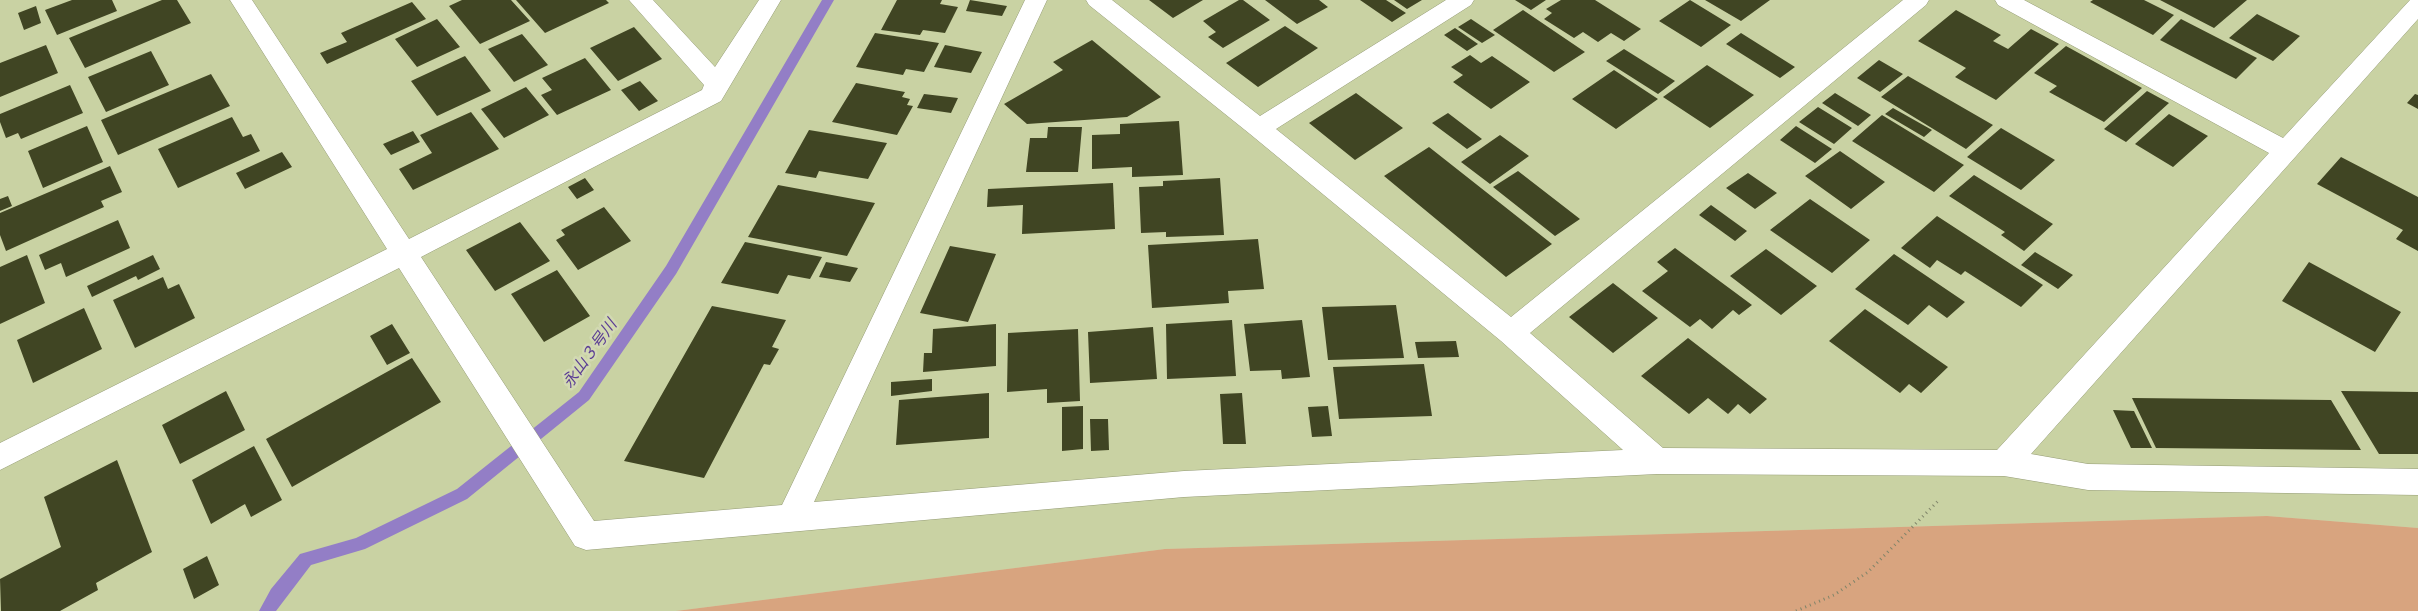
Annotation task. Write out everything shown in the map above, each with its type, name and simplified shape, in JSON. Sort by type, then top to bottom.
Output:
[{"type":"street","points":[[241,0],[586,536],[1184,484],[1657,461],[2004,462],[2088,477],[2418,482]]},
{"type":"street","points":[[640,0],[717,84]]},
{"type":"street","points":[[1,453],[404,254],[712,94],[770,0]]},
{"type":"street","points":[[792,517],[1036,0]]},
{"type":"street","points":[[1097,0],[1259,128],[1511,333],[1657,461]]},
{"type":"street","points":[[1259,128],[1463,0]]},
{"type":"street","points":[[1511,333],[1918,0]]},
{"type":"street","points":[[2006,0],[2287,152]]},
{"type":"street","points":[[2004,462],[2287,152],[2418,5]]},
{"type":"path","points":[[1796,611],[1834,595],[1868,572],[1940,500],[1960,462]]},
{"type":"shaded area","points":[[0,0],[2418,0],[2418,528],[2267,516],[1165,549],[676,611],[0,611]]},
{"type":"shaded area","points":[[2267,516],[2418,528],[2418,611],[676,611],[1165,549]]},
{"type":"building","points":[[72,0],[112,0],[117,11],[57,35],[45,10]]},
{"type":"building","points":[[162,0],[177,0],[191,23],[85,68],[69,38]]},
{"type":"building","points":[[462,0],[511,0],[530,21],[480,44],[449,6]]},
{"type":"building","points":[[516,0],[606,0],[609,3],[545,33]]},
{"type":"building","points":[[897,0],[942,0],[940,4],[958,7],[945,33],[923,30],[920,35],[881,30]]},
{"type":"building","points":[[970,0],[1007,6],[1002,16],[966,11]]},
{"type":"building","points":[[1149,0],[1203,0],[1173,18]]},
{"type":"building","points":[[1239,0],[1243,0],[1270,20],[1223,48],[1208,37],[1216,32],[1203,21]]},
{"type":"building","points":[[1265,0],[1319,0],[1328,7],[1297,24]]},
{"type":"building","points":[[1360,0],[1386,0],[1406,13],[1392,22]]},
{"type":"building","points":[[1394,0],[1422,0],[1407,9]]},
{"type":"building","points":[[1515,0],[1546,0],[1531,10]]},
{"type":"building","points":[[1561,0],[1595,0],[1641,29],[1624,41],[1611,33],[1598,42],[1583,32],[1574,38],[1544,19],[1552,13],[1546,9]]},
{"type":"building","points":[[1690,0],[1731,25],[1701,47],[1659,21]]},
{"type":"building","points":[[1705,0],[1770,0],[1741,21]]},
{"type":"building","points":[[2093,0],[2144,0],[2174,15],[2153,35],[2090,2]]},
{"type":"building","points":[[2160,0],[2247,0],[2214,28]]},
{"type":"building","points":[[412,2],[426,19],[327,64],[320,53],[347,42],[341,33]]},
{"type":"building","points":[[36,6],[41,23],[24,30],[18,13]]},
{"type":"building","points":[[1523,10],[1585,52],[1554,72],[1493,30]]},
{"type":"building","points":[[1956,10],[2001,35],[1993,41],[2008,49],[2031,29],[2059,44],[1996,100],[1955,77],[1966,68],[1918,41]]},
{"type":"building","points":[[2257,14],[2300,36],[2273,61],[2229,38]]},
{"type":"building","points":[[437,19],[460,47],[417,67],[395,39]]},
{"type":"building","points":[[1471,19],[1495,35],[1482,43],[1458,27]]},
{"type":"building","points":[[2181,19],[2257,58],[2236,79],[2160,40]]},
{"type":"building","points":[[1285,26],[1318,48],[1258,87],[1226,63]]},
{"type":"building","points":[[634,27],[662,59],[618,81],[590,48]]},
{"type":"building","points":[[1455,28],[1478,44],[1467,51],[1444,35]]},
{"type":"building","points":[[875,33],[939,43],[924,72],[906,69],[903,75],[856,67]]},
{"type":"building","points":[[1741,33],[1795,67],[1780,78],[1726,44]]},
{"type":"building","points":[[522,34],[548,65],[514,82],[488,49]]},
{"type":"building","points":[[1092,40],[1161,97],[1127,117],[1027,124],[1004,104],[1063,70],[1053,62]]},
{"type":"building","points":[[46,45],[58,73],[0,97],[0,63]]},
{"type":"building","points":[[945,45],[982,52],[971,73],[934,67]]},
{"type":"building","points":[[2066,46],[2142,88],[2104,122],[2049,92],[2057,86],[2034,73]]},
{"type":"building","points":[[1624,49],[1675,81],[1658,94],[1606,61]]},
{"type":"building","points":[[151,51],[169,85],[106,112],[88,77]]},
{"type":"building","points":[[1470,55],[1481,63],[1492,56],[1530,82],[1491,109],[1453,82],[1463,75],[1451,67]]},
{"type":"building","points":[[465,56],[491,91],[437,116],[411,81]]},
{"type":"building","points":[[585,58],[611,90],[557,115],[541,95],[552,90],[542,78]]},
{"type":"building","points":[[1879,60],[1903,74],[1880,92],[1857,78]]},
{"type":"building","points":[[1707,65],[1754,95],[1710,128],[1663,97]]},
{"type":"building","points":[[1614,70],[1658,99],[1616,129],[1572,99]]},
{"type":"building","points":[[211,74],[230,106],[118,155],[101,120]]},
{"type":"building","points":[[1908,76],[1993,125],[1966,149],[1881,97]]},
{"type":"building","points":[[640,81],[658,101],[639,111],[621,90]]},
{"type":"building","points":[[856,83],[905,92],[902,97],[910,99],[907,105],[913,106],[897,135],[832,122]]},
{"type":"building","points":[[70,85],[83,113],[21,139],[18,133],[6,138],[0,122],[0,114]]},
{"type":"building","points":[[526,87],[549,115],[504,138],[481,109]]},
{"type":"building","points":[[2147,91],[2169,103],[2126,142],[2104,129]]},
{"type":"building","points":[[1356,93],[1403,128],[1355,160],[1309,123]]},
{"type":"building","points":[[1835,93],[1871,115],[1858,126],[1822,103]]},
{"type":"building","points":[[924,94],[958,98],[951,113],[917,108]]},
{"type":"building","points":[[2415,94],[2418,95],[2418,109],[2407,103]]},
{"type":"building","points":[[1818,107],[1852,128],[1834,144],[1799,122]]},
{"type":"building","points":[[1893,108],[1932,130],[1924,137],[1885,114]]},
{"type":"building","points":[[471,112],[499,149],[413,190],[399,169],[432,153],[420,135]]},
{"type":"building","points":[[1448,113],[1482,139],[1467,149],[1432,123]]},
{"type":"building","points":[[2169,114],[2208,136],[2173,167],[2135,144]]},
{"type":"building","points":[[1882,115],[1964,165],[1934,192],[1852,141]]},
{"type":"building","points":[[232,117],[243,137],[251,134],[260,151],[178,188],[158,149]]},
{"type":"building","points":[[1179,121],[1183,175],[1132,177],[1132,167],[1092,169],[1092,135],[1120,134],[1120,124]]},
{"type":"building","points":[[87,126],[103,162],[43,188],[28,151]]},
{"type":"building","points":[[1796,126],[1832,149],[1815,163],[1780,140]]},
{"type":"building","points":[[1048,127],[1082,127],[1078,172],[1026,172],[1030,138],[1047,138]]},
{"type":"building","points":[[2001,128],[2055,160],[2021,190],[1967,157]]},
{"type":"building","points":[[809,130],[887,143],[868,179],[819,171],[816,178],[785,173]]},
{"type":"building","points":[[413,131],[420,142],[391,155],[383,144]]},
{"type":"building","points":[[1500,135],[1529,156],[1490,184],[1461,162]]},
{"type":"building","points":[[1429,147],[1552,244],[1506,277],[1384,176]]},
{"type":"building","points":[[1840,151],[1885,182],[1851,209],[1805,176]]},
{"type":"building","points":[[282,152],[292,167],[245,189],[236,173]]},
{"type":"building","points":[[2341,157],[2418,197],[2418,251],[2396,239],[2403,230],[2317,184]]},
{"type":"building","points":[[110,166],[122,192],[101,201],[104,207],[6,251],[0,235],[0,213]]},
{"type":"building","points":[[1518,171],[1580,219],[1555,236],[1493,187]]},
{"type":"building","points":[[1748,173],[1777,193],[1755,209],[1726,188]]},
{"type":"building","points":[[1974,175],[2053,224],[2024,251],[2001,235],[2005,232],[1949,196]]},
{"type":"building","points":[[585,178],[594,190],[577,199],[568,187]]},
{"type":"building","points":[[1220,178],[1224,235],[1166,237],[1166,232],[1141,233],[1139,187],[1163,186],[1163,181]]},
{"type":"building","points":[[1113,183],[1115,229],[1022,234],[1023,205],[987,207],[988,189]]},
{"type":"building","points":[[778,185],[875,203],[847,256],[748,237]]},
{"type":"building","points":[[8,196],[12,206],[0,211],[0,199]]},
{"type":"building","points":[[1810,199],[1870,240],[1832,273],[1770,230]]},
{"type":"building","points":[[1711,205],[1747,231],[1735,241],[1699,215]]},
{"type":"building","points":[[604,207],[631,241],[578,270],[556,240],[565,235],[561,230]]},
{"type":"building","points":[[1937,216],[2043,285],[2021,307],[1965,271],[1961,275],[1937,260],[1930,268],[1901,248]]},
{"type":"building","points":[[118,220],[130,248],[66,277],[61,263],[45,270],[39,255]]},
{"type":"building","points":[[520,222],[550,261],[495,291],[466,250]]},
{"type":"building","points":[[1258,239],[1264,289],[1228,291],[1229,303],[1152,308],[1148,245]]},
{"type":"building","points":[[745,242],[822,257],[810,279],[788,275],[778,294],[721,283]]},
{"type":"building","points":[[950,246],[996,254],[968,322],[920,313]]},
{"type":"building","points":[[1675,248],[1752,305],[1739,315],[1733,310],[1712,329],[1700,319],[1690,327],[1642,291],[1668,271],[1657,262]]},
{"type":"building","points":[[1766,249],[1817,286],[1781,315],[1730,276]]},
{"type":"building","points":[[2035,252],[2073,275],[2058,289],[2021,265]]},
{"type":"building","points":[[1894,254],[1965,302],[1947,318],[1929,305],[1908,325],[1855,289]]},
{"type":"building","points":[[27,255],[45,303],[0,324],[0,267]]},
{"type":"building","points":[[153,255],[160,269],[138,280],[136,276],[92,297],[87,286]]},
{"type":"building","points":[[826,262],[858,268],[850,282],[819,277]]},
{"type":"building","points":[[2309,262],[2401,312],[2375,352],[2282,301]]},
{"type":"building","points":[[557,270],[590,316],[544,342],[511,294]]},
{"type":"building","points":[[163,277],[168,289],[179,284],[195,318],[135,348],[113,300]]},
{"type":"building","points":[[1613,283],[1658,318],[1613,353],[1569,317]]},
{"type":"building","points":[[1396,305],[1404,358],[1328,360],[1322,307]]},
{"type":"building","points":[[712,306],[786,320],[772,347],[779,349],[770,365],[764,364],[704,478],[624,461]]},
{"type":"building","points":[[84,308],[102,349],[33,383],[17,340]]},
{"type":"building","points":[[1865,309],[1948,367],[1921,393],[1909,384],[1900,393],[1829,341]]},
{"type":"building","points":[[1232,320],[1236,376],[1167,379],[1166,324]]},
{"type":"building","points":[[1302,320],[1310,377],[1282,379],[1281,370],[1250,371],[1244,324]]},
{"type":"building","points":[[392,324],[410,353],[387,365],[370,336]]},
{"type":"building","points":[[996,324],[996,366],[923,372],[924,353],[932,353],[933,329]]},
{"type":"building","points":[[1153,327],[1157,379],[1090,383],[1088,332]]},
{"type":"building","points":[[1078,329],[1080,401],[1047,403],[1047,389],[1007,392],[1008,333]]},
{"type":"building","points":[[1688,338],[1767,399],[1750,414],[1738,404],[1728,414],[1708,398],[1689,414],[1641,376]]},
{"type":"building","points":[[1456,341],[1459,357],[1418,358],[1415,342]]},
{"type":"building","points":[[412,358],[441,402],[292,487],[266,439]]},
{"type":"building","points":[[1424,364],[1432,416],[1339,419],[1333,367]]},
{"type":"building","points":[[932,379],[932,391],[891,396],[891,382]]},
{"type":"building","points":[[226,391],[245,430],[180,464],[162,425]]},
{"type":"building","points":[[2341,391],[2418,392],[2418,454],[2379,454]]},
{"type":"building","points":[[989,393],[989,438],[896,445],[899,400]]},
{"type":"building","points":[[1242,393],[1246,444],[1223,444],[1220,394]]},
{"type":"building","points":[[2132,398],[2331,400],[2361,450],[2156,448]]},
{"type":"building","points":[[1083,406],[1083,449],[1062,451],[1062,407]]},
{"type":"building","points":[[1328,406],[1332,436],[1312,437],[1308,407]]},
{"type":"building","points":[[2113,410],[2134,411],[2152,448],[2131,448]]},
{"type":"building","points":[[1090,419],[1108,419],[1109,450],[1091,451]]},
{"type":"building","points":[[254,446],[282,500],[251,517],[245,504],[211,524],[192,480]]},
{"type":"building","points":[[117,460],[152,552],[96,583],[98,590],[60,611],[1,611],[0,579],[61,547],[44,497]]},
{"type":"building","points":[[207,556],[219,585],[194,599],[183,569]]},
{"type":"waterway","name":"永山３号川","points":[[267,611],[277,594],[306,559],[359,544],[462,494],[584,396],[671,270],[828,0]]}]
